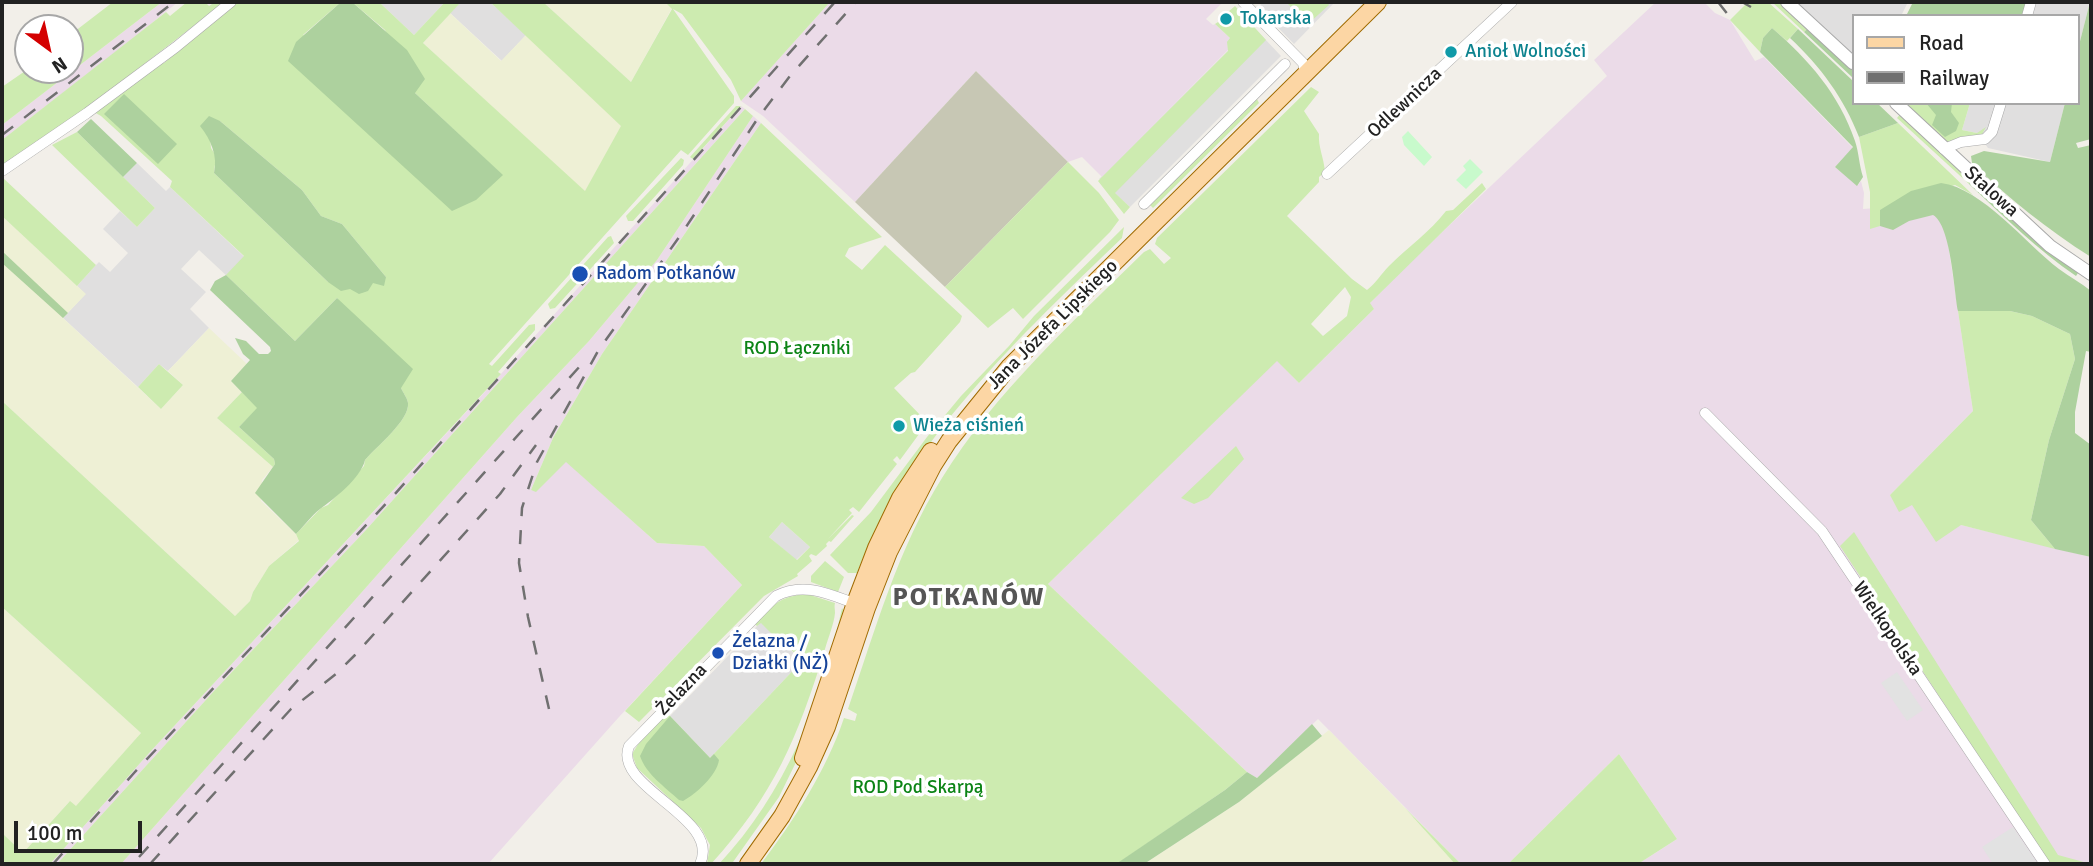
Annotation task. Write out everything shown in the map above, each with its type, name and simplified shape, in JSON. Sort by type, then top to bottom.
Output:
[{"type":"main road","name":"Jana Józefa Lipskiego","points":[[1308,67],[1365,2]]},
{"type":"main road","name":"Jana Józefa Lipskiego","points":[[748,864],[788,807],[827,727],[876,548],[900,498],[966,402],[1020,342],[1378,2]]},
{"type":"main road","name":"Jana Józefa Lipskiego","points":[[737,864],[775,811],[801,762],[861,605]]},
{"type":"street","points":[[2,171],[176,47],[231,2]]},
{"type":"street","points":[[1243,2],[1308,67]]},
{"type":"street","name":"Odlewnicza","points":[[1327,174],[1512,2]]},
{"type":"street","points":[[1787,2],[1852,62]]},
{"type":"street","points":[[1144,204],[1285,64]]},
{"type":"street","name":"Stalowa","points":[[1898,105],[2050,246],[2091,274]]},
{"type":"street","points":[[1944,149],[1961,142],[1985,139],[1992,132],[2000,105]]},
{"type":"street","name":"Wielkopolska","points":[[1705,413],[1822,531],[2045,864]]},
{"type":"street","name":"Żelazna","points":[[700,864],[704,853],[701,839],[686,821],[632,771],[626,756],[629,746],[776,596],[789,590],[809,589],[861,605]]},
{"type":"shaded area","points":[[162,2],[178,2],[84,77],[84,62]]},
{"type":"shaded area","points":[[379,2],[445,2],[414,35]]},
{"type":"shaded area","points":[[461,2],[490,2],[526,35],[502,61],[450,13]]},
{"type":"shaded area","points":[[543,2],[665,2],[672,8],[631,82]]},
{"type":"shaded area","points":[[830,2],[1223,2],[1206,19],[1230,38],[1227,41],[1228,50],[1102,177],[1082,157],[1068,162],[976,71],[855,202],[763,116],[741,101]]},
{"type":"shaded area","points":[[1262,2],[1335,2],[1294,44],[1259,8]]},
{"type":"shaded area","points":[[1656,2],[1704,2],[1715,13],[1730,20],[1755,61],[1764,57],[1853,148],[1835,167],[1858,185],[1861,181],[1864,193],[1863,209],[1942,203],[1973,411],[1890,495],[1961,525],[2091,557],[2091,864],[1638,864],[1677,839],[1619,754],[1508,864],[1461,864],[1318,719],[1257,778],[1247,772],[1048,584],[1277,360],[1299,383],[1374,309],[1369,304],[1401,271],[1607,76],[1594,60]]},
{"type":"shaded area","points":[[1795,2],[1908,2],[1902,14],[1852,14],[1852,55]]},
{"type":"shaded area","points":[[2027,2],[2090,2],[2079,45],[2079,14],[2023,14]]},
{"type":"shaded area","points":[[450,13],[501,61],[526,35],[622,126],[585,192],[423,43]]},
{"type":"shaded area","points":[[1247,20],[1281,56],[1130,207],[1099,179],[1228,51],[1227,41]]},
{"type":"shaded area","points":[[976,71],[1068,162],[945,287],[855,202]]},
{"type":"shaded area","points":[[55,84],[75,84],[2,140],[2,125]]},
{"type":"shaded area","points":[[1969,105],[2064,105],[2050,162],[1988,148],[1977,133],[1962,130]]},
{"type":"shaded area","points":[[741,106],[745,109],[365,531],[214,691],[57,864],[50,864],[150,752],[482,395]]},
{"type":"shaded area","points":[[753,116],[761,123],[602,354],[553,438],[531,490],[536,491],[566,461],[657,543],[704,546],[742,585],[488,864],[121,864],[517,417],[589,341],[657,260]]},
{"type":"shaded area","points":[[137,163],[166,191],[170,187],[304,313],[287,332],[199,250],[181,269],[206,292],[190,309],[209,328],[168,371],[159,364],[138,387],[63,318],[85,294],[77,286],[99,262],[110,272],[128,253],[103,229],[120,211],[137,227],[155,208],[123,177]]},
{"type":"shaded area","points":[[2,216],[86,294],[63,318],[161,409],[183,385],[168,371],[209,328],[247,364],[231,381],[242,392],[217,418],[273,467],[262,480],[261,501],[299,540],[269,566],[250,601],[235,616],[2,401]]},
{"type":"shaded area","points":[[782,522],[810,547],[796,560],[769,537]]},
{"type":"shaded area","points":[[2,607],[141,733],[76,807],[69,802],[23,853],[2,833]]},
{"type":"shaded area","points":[[761,622],[802,661],[710,758],[670,716]]},
{"type":"shaded area","points":[[1897,672],[1923,710],[1907,721],[1881,683]]},
{"type":"shaded area","points":[[1329,730],[1455,864],[1144,864],[1239,802]]},
{"type":"shaded area","points":[[2013,827],[2038,864],[1993,864],[1982,847]]},
{"type":"green space","points":[[113,2],[162,2],[84,62],[84,24]]},
{"type":"green space","points":[[187,2],[205,2],[209,6],[215,2],[222,4],[82,112],[2,166],[2,140],[74,84],[84,84],[84,76],[166,12],[170,16]]},
{"type":"green space","points":[[236,2],[341,2],[303,35],[502,175],[414,92],[385,30],[352,2],[379,2],[414,35],[445,2],[461,2],[423,43],[585,191],[621,126],[490,2],[543,2],[631,82],[672,9],[665,2],[830,2],[741,101],[731,80],[682,14],[673,9],[734,96],[734,103],[688,155],[681,150],[489,364],[492,366],[529,325],[535,324],[535,330],[498,372],[501,374],[150,752],[50,864],[2,864],[2,833],[23,853],[70,801],[76,806],[141,733],[2,607],[2,401],[235,616],[250,601],[269,566],[299,541],[296,534],[321,508],[328,505],[364,466],[365,460],[398,425],[407,410],[408,403],[401,388],[337,298],[295,341],[226,275],[244,256],[170,187],[172,181],[94,112],[162,61],[164,63]],"holes":[[[220,121],[302,190],[321,216],[342,224],[386,277],[373,283],[328,282],[214,173],[216,156],[211,148],[210,138]]]},
{"type":"green space","points":[[341,2],[352,2],[407,50],[425,79],[415,93],[503,175],[476,200],[452,211],[288,61],[296,42]]},
{"type":"green space","points":[[1286,2],[1327,2],[1329,5],[1308,24]]},
{"type":"green space","points":[[1748,2],[1768,2],[1798,29],[1787,41],[1772,28],[1763,38],[1760,52],[1730,20]]},
{"type":"green space","points":[[1772,2],[1782,2],[1809,27],[1804,32]]},
{"type":"green space","points":[[1913,2],[2027,2],[2023,14],[1907,14]]},
{"type":"green space","points":[[2090,2],[2091,139],[2076,143],[2078,148],[2091,145],[2091,257],[2014,201],[1972,163],[1971,156],[1984,151],[2050,162],[2064,105],[2079,105],[2079,45]]},
{"type":"green space","points":[[1235,6],[1266,40],[1115,193],[1130,207],[1124,214],[1098,181],[1228,51],[1227,42],[1230,38],[1215,24],[1218,22],[1224,26],[1233,17],[1228,12]]},
{"type":"green space","points":[[1809,27],[1852,68],[1852,77],[1804,32]]},
{"type":"green space","points":[[1772,28],[1810,65],[1840,108],[1855,141],[1863,177],[1857,186],[1835,167],[1853,147],[1760,52],[1763,38]]},
{"type":"green space","points":[[1798,29],[1852,80],[1852,105],[1879,105],[1898,123],[1859,137],[1830,83],[1790,38]]},
{"type":"green space","points":[[14,79],[14,84],[55,84],[2,125],[2,87]]},
{"type":"green space","name":"ROD Pod Skarpą","points":[[1311,87],[1319,92],[1304,111],[1319,134],[1325,172],[1287,216],[1352,279],[1367,290],[1446,211],[1453,210],[1482,183],[1486,189],[1370,303],[1374,309],[1299,383],[1277,361],[1048,584],[1247,772],[1117,864],[761,864],[808,794],[837,738],[844,718],[855,721],[857,714],[848,709],[878,620],[900,561],[942,478],[986,416],[1036,359],[1144,252],[1150,249],[1164,264],[1171,258],[1155,244],[1157,238]],"holes":[[[1345,287],[1351,297],[1347,316],[1323,336],[1311,324]]]},
{"type":"green space","points":[[124,94],[177,144],[158,164],[104,114]]},
{"type":"green space","points":[[1256,97],[1259,103],[1153,208],[1149,204]]},
{"type":"green space","points":[[1905,105],[1969,105],[1962,130],[1977,133],[1986,127],[1981,136],[1947,144]]},
{"type":"green space","points":[[1928,105],[1952,105],[1951,112],[1959,123],[1956,131],[1945,137],[1932,125],[1936,115]]},
{"type":"green space","points":[[736,106],[741,106],[693,159],[690,157]]},
{"type":"green space","points":[[745,109],[753,116],[657,260],[589,341],[517,417],[121,864],[57,864],[214,691],[365,531]]},
{"type":"green space","points":[[1901,113],[1972,180],[1969,184],[1897,118]]},
{"type":"green space","points":[[209,116],[220,121],[302,190],[321,216],[342,224],[386,277],[384,286],[373,283],[368,291],[359,294],[350,289],[341,291],[328,282],[214,173],[213,148],[200,126]]},
{"type":"green space","points":[[91,119],[137,163],[123,177],[77,132]]},
{"type":"green space","name":"ROD Łączniki","points":[[761,123],[882,237],[849,248],[845,256],[862,270],[885,245],[962,316],[960,322],[915,372],[894,388],[924,419],[928,415],[931,418],[920,428],[922,430],[900,460],[897,456],[893,460],[897,464],[859,512],[853,507],[849,510],[852,513],[828,539],[854,516],[816,556],[809,556],[812,561],[798,576],[764,596],[639,722],[625,711],[742,585],[704,546],[657,543],[566,462],[536,492],[531,490],[553,438],[602,354]],"holes":[[[782,522],[810,547],[797,560],[769,537]]]},
{"type":"green space","points":[[1898,123],[1973,195],[1955,185],[1880,210],[1880,226],[1870,229],[1870,192],[1859,137]]},
{"type":"green space","points":[[1408,131],[1432,157],[1424,166],[1404,145],[1402,137]]},
{"type":"green space","points":[[77,132],[155,208],[137,227],[52,145]]},
{"type":"green space","points":[[681,158],[684,160],[683,165],[633,221],[628,221],[626,216]]},
{"type":"green space","points":[[1470,159],[1483,172],[1466,189],[1456,180],[1466,170],[1463,166]]},
{"type":"green space","points":[[1068,162],[1099,193],[1119,220],[1023,319],[1013,308],[988,328],[945,287]]},
{"type":"green space","points":[[2,177],[96,265],[77,286],[2,216]]},
{"type":"green space","points":[[1972,180],[2078,273],[2076,276],[2048,255],[1969,184]]},
{"type":"green space","points":[[1941,183],[1956,187],[1988,206],[2059,269],[2091,291],[2091,352],[2086,351],[2075,412],[2075,433],[2091,445],[2091,557],[2055,549],[2031,520],[2049,440],[2075,359],[2070,334],[2032,316],[2010,311],[1958,311],[1948,244],[1939,221],[1933,215],[1909,221],[1893,230],[1880,226],[1880,210],[1911,191]]},
{"type":"green space","points":[[1124,227],[1122,238],[1007,352],[937,434],[906,478],[879,524],[857,573],[848,573],[830,555],[871,512],[961,396],[1034,316]]},
{"type":"green space","points":[[611,236],[614,243],[555,308],[550,309],[548,304]]},
{"type":"green space","points":[[2,251],[68,313],[63,318],[2,263]]},
{"type":"green space","points":[[226,275],[295,341],[337,298],[413,369],[401,388],[408,403],[404,417],[365,460],[353,481],[296,534],[255,493],[275,464],[274,459],[239,427],[257,408],[231,381],[250,360],[243,354],[235,338],[246,341],[259,354],[268,354],[271,351],[270,347],[210,290],[215,281]]},
{"type":"green space","points":[[1958,311],[2010,311],[2032,316],[2070,334],[2075,359],[2049,440],[2031,520],[2055,549],[1961,525],[1936,542],[1912,505],[1899,512],[1890,495],[1973,411]]},
{"type":"green space","points":[[159,364],[183,385],[161,409],[138,387]]},
{"type":"green space","points":[[242,392],[258,408],[239,427],[274,459],[273,467],[217,418]]},
{"type":"green space","points":[[1236,446],[1244,459],[1208,498],[1194,504],[1181,498]]},
{"type":"green space","points":[[1854,532],[2058,855],[2091,864],[2050,864],[1840,546]]},
{"type":"green space","points":[[825,561],[844,577],[838,592],[811,582],[811,576]]},
{"type":"green space","points":[[807,594],[835,603],[835,613],[805,710],[768,789],[733,839],[711,864],[707,864],[710,845],[701,828],[637,768],[632,754],[642,738],[667,713],[710,758],[802,661],[778,636],[776,638],[761,623],[757,626],[754,623],[778,602]]},
{"type":"green space","points":[[842,608],[845,613],[800,754],[779,797],[733,862],[719,864],[763,808],[798,745],[824,677]]},
{"type":"green space","points":[[670,716],[710,758],[714,754],[719,760],[705,784],[683,801],[656,780],[640,756],[646,744]]},
{"type":"green space","points":[[1312,724],[1322,736],[1239,802],[1144,864],[1116,864],[1247,772],[1257,778]]},
{"type":"green space","points":[[1619,754],[1677,839],[1638,864],[1508,864]]},
{"type":"green space","points":[[1404,807],[1461,864],[1455,864]]},
{"type":"railway","points":[[2,135],[174,2]]},
{"type":"railway","points":[[53,864],[134,773],[394,495],[835,2]]},
{"type":"railway","points":[[549,709],[519,563],[522,508],[537,462],[598,351],[682,233],[758,118],[790,76],[856,2]]},
{"type":"railway","points":[[1718,2],[1733,21]]},
{"type":"railway","points":[[1742,2],[1751,7]]},
{"type":"railway","points":[[139,857],[581,365]]},
{"type":"railway","points":[[150,864],[291,709],[336,674],[355,655],[500,494],[536,445]]},
{"type":"place","name":"Tokarska","points":[[1226,19]]},
{"type":"place","name":"Anioł Wolności","points":[[1451,52]]},
{"type":"place","name":"Radom Potkanów","points":[[580,274]]},
{"type":"place","name":"Wieża ciśnień","points":[[899,426]]},
{"type":"place","name":"Żelazna / Działki (NŻ)","points":[[718,653]]},
{"type":"district","name":"POTKANÓW","points":[[969,598]]}]
